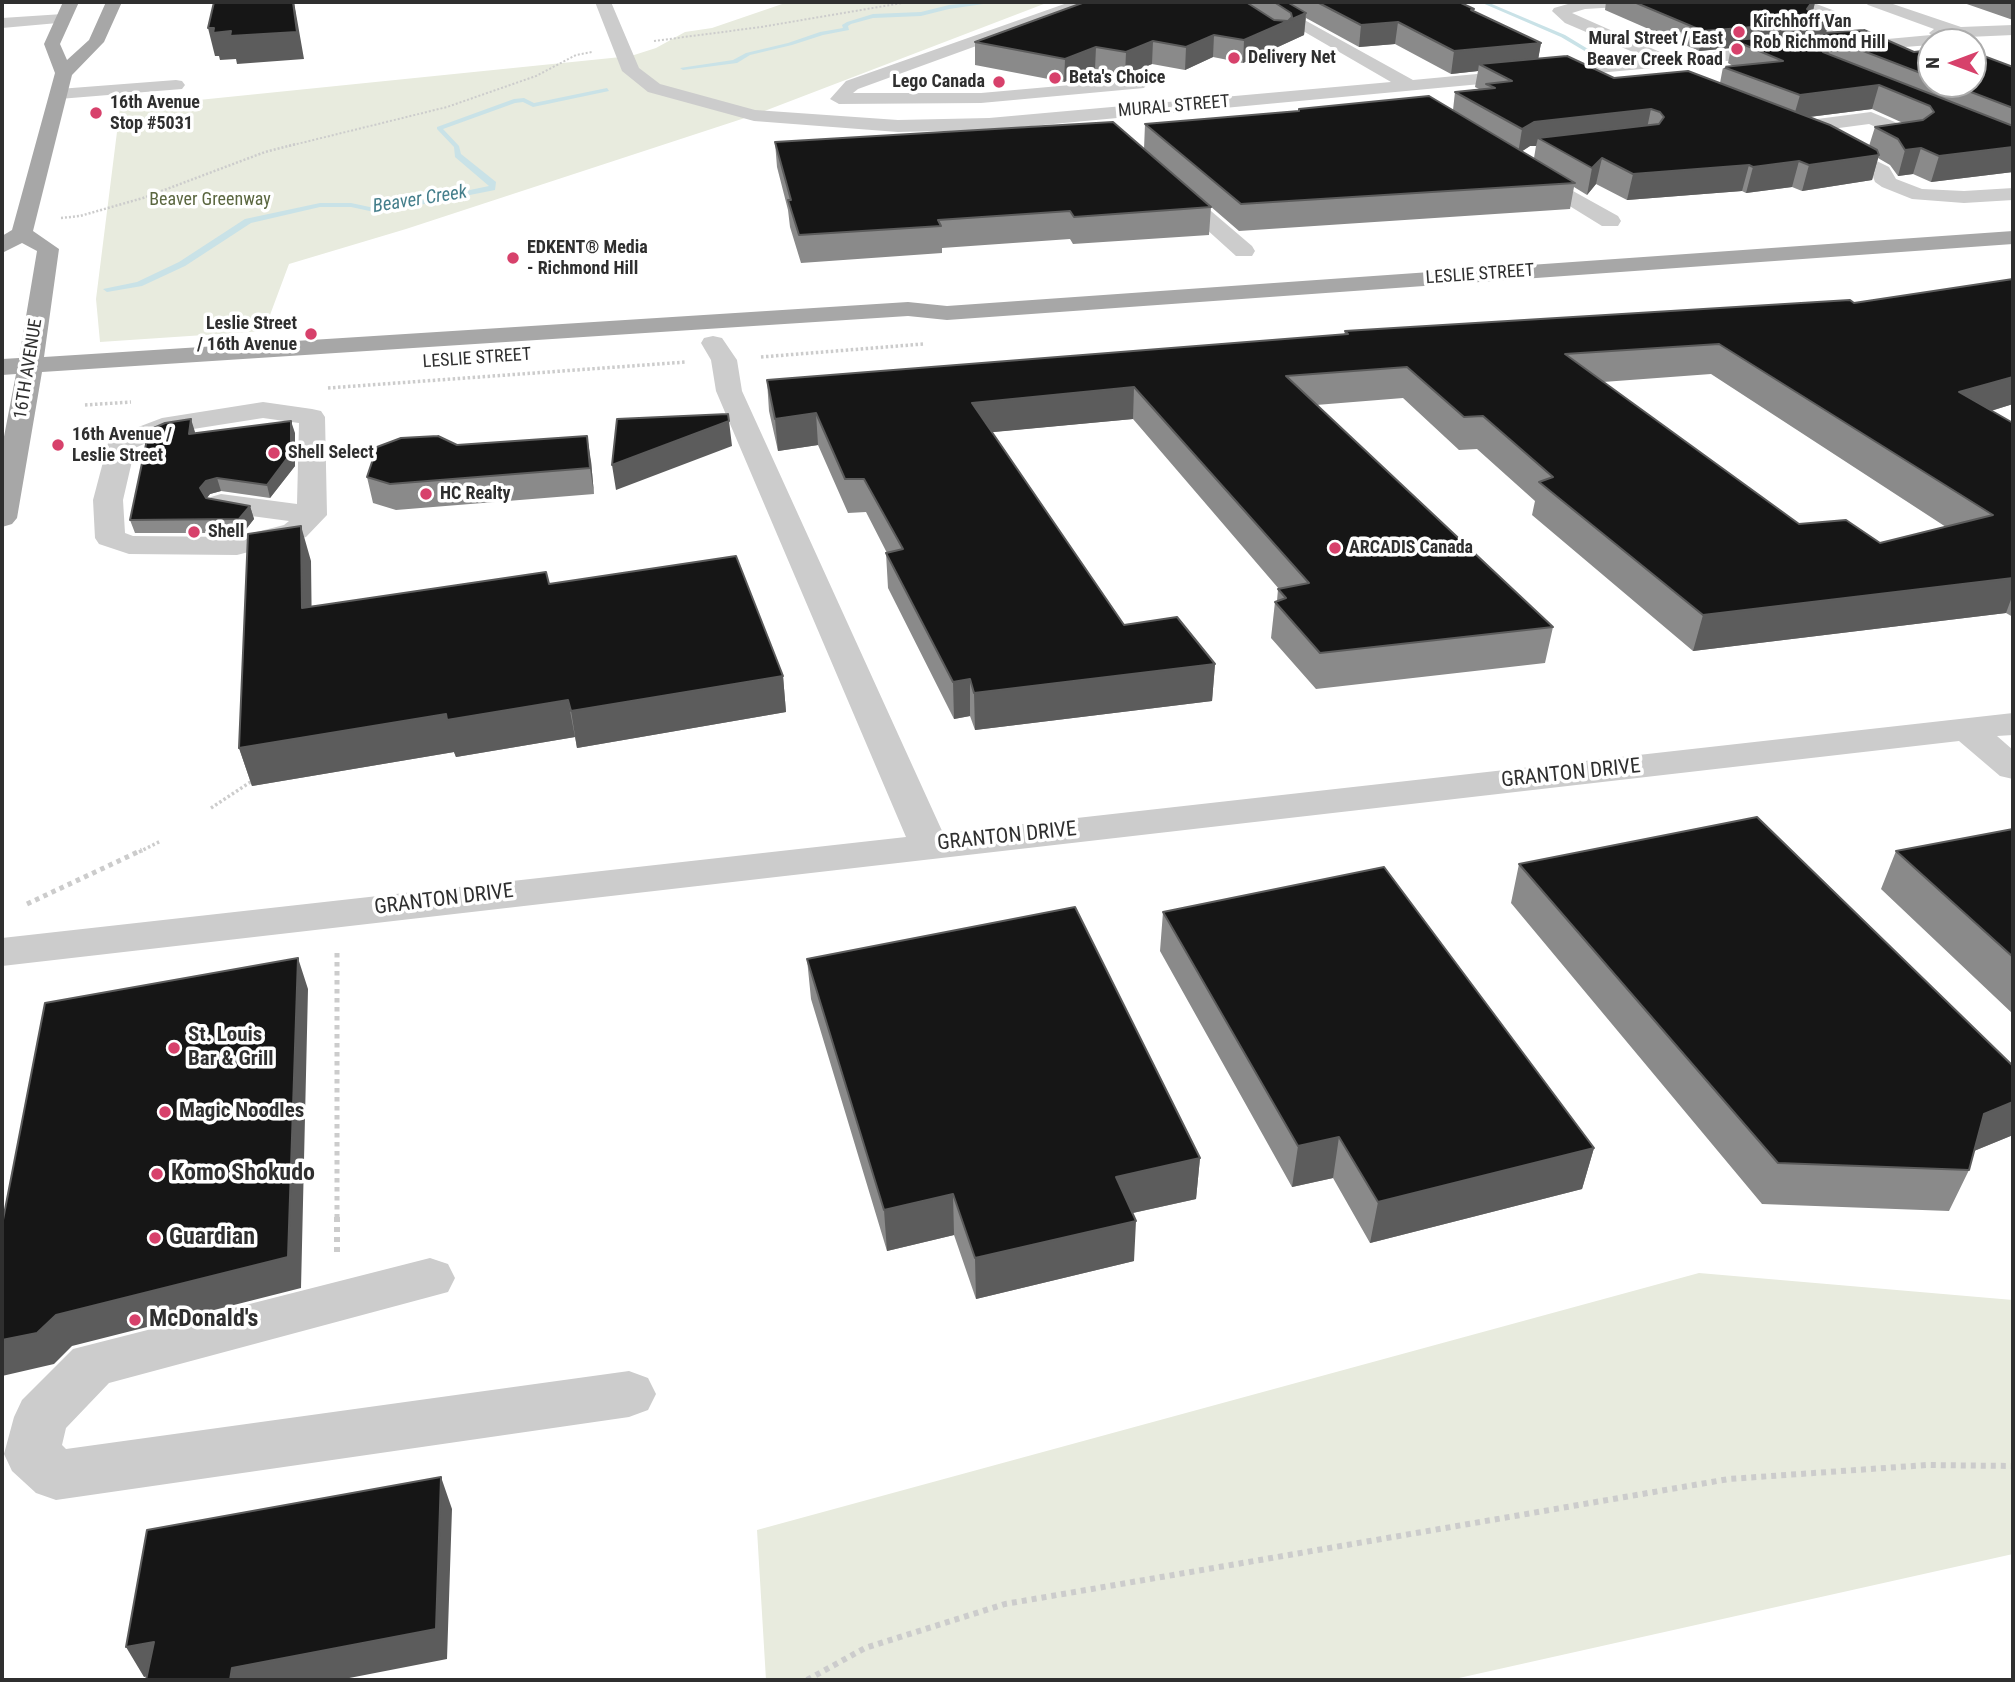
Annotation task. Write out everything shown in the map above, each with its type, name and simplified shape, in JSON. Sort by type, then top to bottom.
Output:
[{"type":"main road","points":[[64,73],[52,44],[71,2]]},
{"type":"main road","points":[[2,246],[24,228],[64,73],[100,35],[114,2]]},
{"type":"main road","points":[[86,17],[100,35]]},
{"type":"main road","name":"16TH AVENUE","points":[[2,517],[19,380],[48,249],[24,228]]},
{"type":"main road","name":"LESLIE STREET","points":[[19,380],[908,309],[947,313],[2013,238]]},
{"type":"main road","name":"LESLIE STREET","points":[[2,367],[19,380],[713,343],[917,329],[947,313]]},
{"type":"street","name":"MURAL STREET","points":[[603,2],[631,71],[654,88],[754,115],[898,126],[989,124],[1634,64],[1917,41]]},
{"type":"street","points":[[815,120],[852,85],[1084,2]]},
{"type":"street","points":[[1261,2],[1410,85]]},
{"type":"street","points":[[1619,2],[1584,4],[1560,11],[1571,20],[1668,61]]},
{"type":"street","points":[[1798,2],[1829,14],[1829,18],[1817,29],[1835,39]]},
{"type":"street","points":[[1873,2],[1948,28]]},
{"type":"street","points":[[1987,15],[2013,24]]},
{"type":"street","points":[[2,23],[63,19]]},
{"type":"street","points":[[1987,32],[2013,30]]},
{"type":"street","name":"MURAL STREET","points":[[1803,50],[1835,39],[1917,32]]},
{"type":"street","points":[[1987,41],[2001,46]]},
{"type":"street","points":[[1544,58],[1570,70]]},
{"type":"street","points":[[1371,64],[1396,62]]},
{"type":"street","points":[[1634,64],[1673,81]]},
{"type":"street","points":[[1336,74],[1361,90]]},
{"type":"street","points":[[837,99],[981,98],[1160,82]]},
{"type":"street","points":[[59,94],[176,85]]},
{"type":"street","points":[[1389,87],[1419,106]]},
{"type":"street","points":[[1090,115],[1109,132]]},
{"type":"street","points":[[1838,148],[1914,137],[1871,118],[1785,126],[1838,148],[1882,171],[1882,178],[1889,183],[1919,195],[1964,197],[2013,194]]},
{"type":"street","points":[[1516,164],[1610,222]]},
{"type":"street","points":[[1152,170],[1244,251]]},
{"type":"street","points":[[713,343],[724,360],[729,391],[929,845]]},
{"type":"street","points":[[263,410],[312,417],[312,515],[295,531],[237,545],[129,544],[110,538],[108,500],[121,443],[162,426],[263,410]]},
{"type":"street","points":[[221,503],[312,515]]},
{"type":"street","name":"GRANTON DRIVE","points":[[2,952],[2013,724]]},
{"type":"street","points":[[1966,729],[2013,768]]},
{"type":"street","points":[[430,1278],[92,1365],[41,1417],[32,1454],[57,1475],[629,1394]]},
{"type":"path","points":[[654,41],[761,27],[908,2]]},
{"type":"path","points":[[24,228],[143,198],[265,152],[447,107],[536,76],[576,55],[593,52]]},
{"type":"path","points":[[505,375],[687,362]]},
{"type":"path","points":[[211,808],[252,781]]},
{"type":"path","points":[[27,904],[160,841]]},
{"type":"path","points":[[337,953],[337,1272]]},
{"type":"path","points":[[807,1680],[865,1648],[1019,1601],[1729,1479],[1927,1465],[2013,1466]]},
{"type":"green space","name":"Beaver Greenway","points":[[788,2],[1049,2],[754,115],[406,229],[289,264],[264,331],[100,342],[96,299],[120,108],[631,56],[656,48],[685,32],[712,28]]},
{"type":"green space","points":[[1699,1273],[2013,1300],[2013,1554],[1450,1680],[766,1680],[757,1530]]},
{"type":"building","points":[[214,2],[293,2],[297,32],[230,36],[231,31],[213,33],[214,28],[208,28]]},
{"type":"building","points":[[1085,2],[1246,2],[1274,20],[1288,21],[1244,40],[1214,35],[1186,47],[1153,41],[1126,52],[1096,47],[1065,59],[975,42]]},
{"type":"building","points":[[1274,2],[1287,2],[1306,13],[1288,21],[1292,17],[1291,13]]},
{"type":"building","points":[[1317,2],[1459,2],[1541,43],[1454,51],[1398,22],[1361,25]]},
{"type":"building","points":[[1634,2],[1812,2],[1807,9],[1829,21],[1703,31]]},
{"type":"building","points":[[1864,30],[1917,52],[1917,72],[1832,39],[1820,46],[1823,52],[1917,89],[1917,98],[1941,98],[2013,126],[2013,147],[1939,156],[1921,148],[1905,150],[1898,139],[1875,127],[1923,120],[1934,112],[1930,106],[1879,85],[1800,95],[1723,67],[1783,61],[1733,40]]},
{"type":"building","points":[[1567,56],[1614,78],[1688,71],[1830,125],[1877,150],[1879,155],[1809,165],[1799,161],[1753,167],[1749,165],[1633,174],[1602,158],[1592,168],[1538,138],[1659,124],[1664,117],[1660,112],[1651,109],[1534,122],[1522,129],[1455,92],[1495,88],[1486,84],[1512,81],[1479,64]]},
{"type":"building","points":[[1987,57],[2013,67],[2013,108],[1987,98]]},
{"type":"building","points":[[1429,96],[1575,183],[1241,204],[1145,124],[1299,111]]},
{"type":"building","points":[[1113,122],[1211,207],[1074,217],[1070,211],[938,220],[941,226],[799,235],[775,142]]},
{"type":"building","points":[[2013,279],[2013,377],[1959,392],[2013,423],[2013,578],[1703,615],[1539,482],[1553,477],[1483,416],[1464,417],[1407,367],[1286,376],[1553,627],[1320,653],[1275,602],[1286,598],[1278,589],[1309,583],[1134,387],[972,403],[1124,625],[1177,617],[1215,664],[974,693],[970,679],[953,682],[886,553],[903,549],[864,479],[845,479],[816,413],[775,419],[767,380],[1348,334],[1345,331],[1850,300],[1854,303]],"holes":[[[1719,344],[1993,515],[1880,543],[1846,520],[1799,524],[1565,354]]]},
{"type":"building","points":[[728,414],[729,421],[612,465],[617,419]]},
{"type":"building","points":[[191,419],[189,434],[291,421],[291,453],[267,485],[217,478],[206,481],[200,488],[206,498],[250,506],[239,519],[130,520],[149,430],[165,423]]},
{"type":"building","points":[[438,436],[457,445],[587,436],[590,468],[390,484],[367,477],[377,447],[401,438]]},
{"type":"building","points":[[301,526],[302,608],[546,572],[549,584],[736,556],[783,676],[571,711],[568,700],[447,720],[446,714],[239,748],[248,534]]},
{"type":"building","points":[[1757,817],[2013,1066],[2013,1102],[1984,1114],[1969,1170],[1778,1163],[1519,864]]},
{"type":"building","points":[[2013,829],[2013,957],[1896,851]]},
{"type":"building","points":[[1384,867],[1594,1148],[1378,1202],[1339,1137],[1298,1146],[1163,912]]},
{"type":"building","points":[[1075,907],[1200,1158],[1116,1177],[1136,1221],[975,1258],[953,1194],[884,1210],[807,959]]},
{"type":"building","points":[[298,958],[288,1257],[56,1315],[37,1333],[2,1340],[2,1225],[45,1003]]},
{"type":"building","points":[[441,1477],[436,1629],[232,1668],[230,1680],[146,1680],[154,1642],[126,1647],[147,1530]]},
{"type":"waterway","name":"Beaver Creek","points":[[683,68],[735,62],[748,54],[822,33],[847,29],[844,26],[849,23],[873,16],[921,14],[949,7],[994,2]]},
{"type":"waterway","points":[[1483,2],[1563,36],[1590,52]]},
{"type":"waterway","name":"Beaver Creek","points":[[107,289],[139,284],[182,264],[248,221],[320,205],[351,205],[379,211],[492,188],[493,184],[458,155],[457,147],[439,128],[514,101],[524,100],[533,105],[607,90]]},
{"type":"place","name":"Kirchhoff Van Rob Richmond Hill","points":[[1739,32]]},
{"type":"place","name":"Mural Street / East Beaver Creek Road","points":[[1737,49]]},
{"type":"place","name":"Delivery Net","points":[[1234,58]]},
{"type":"place","name":"Beta's Choice","points":[[1055,78]]},
{"type":"place","name":"Lego Canada","points":[[999,82]]},
{"type":"place","name":"16th Avenue Stop #5031","points":[[96,113]]},
{"type":"place","name":"EDKENT® Media - Richmond Hill","points":[[513,258]]},
{"type":"place","name":"Leslie Street / 16th Avenue","points":[[311,334]]},
{"type":"place","name":"16th Avenue / Leslie Street","points":[[58,445]]},
{"type":"place","name":"Shell Select","points":[[274,453]]},
{"type":"place","name":"HC Realty","points":[[426,494]]},
{"type":"place","name":"Shell","points":[[194,532]]},
{"type":"place","name":"ARCADIS Canada","points":[[1335,548]]},
{"type":"place","name":"St. Louis Bar & Grill","points":[[174,1048]]},
{"type":"place","name":"Magic Noodles","points":[[165,1112]]},
{"type":"place","name":"Komo Shokudo","points":[[157,1174]]},
{"type":"place","name":"Guardian","points":[[155,1238]]},
{"type":"place","name":"McDonald's","points":[[135,1320]]}]
